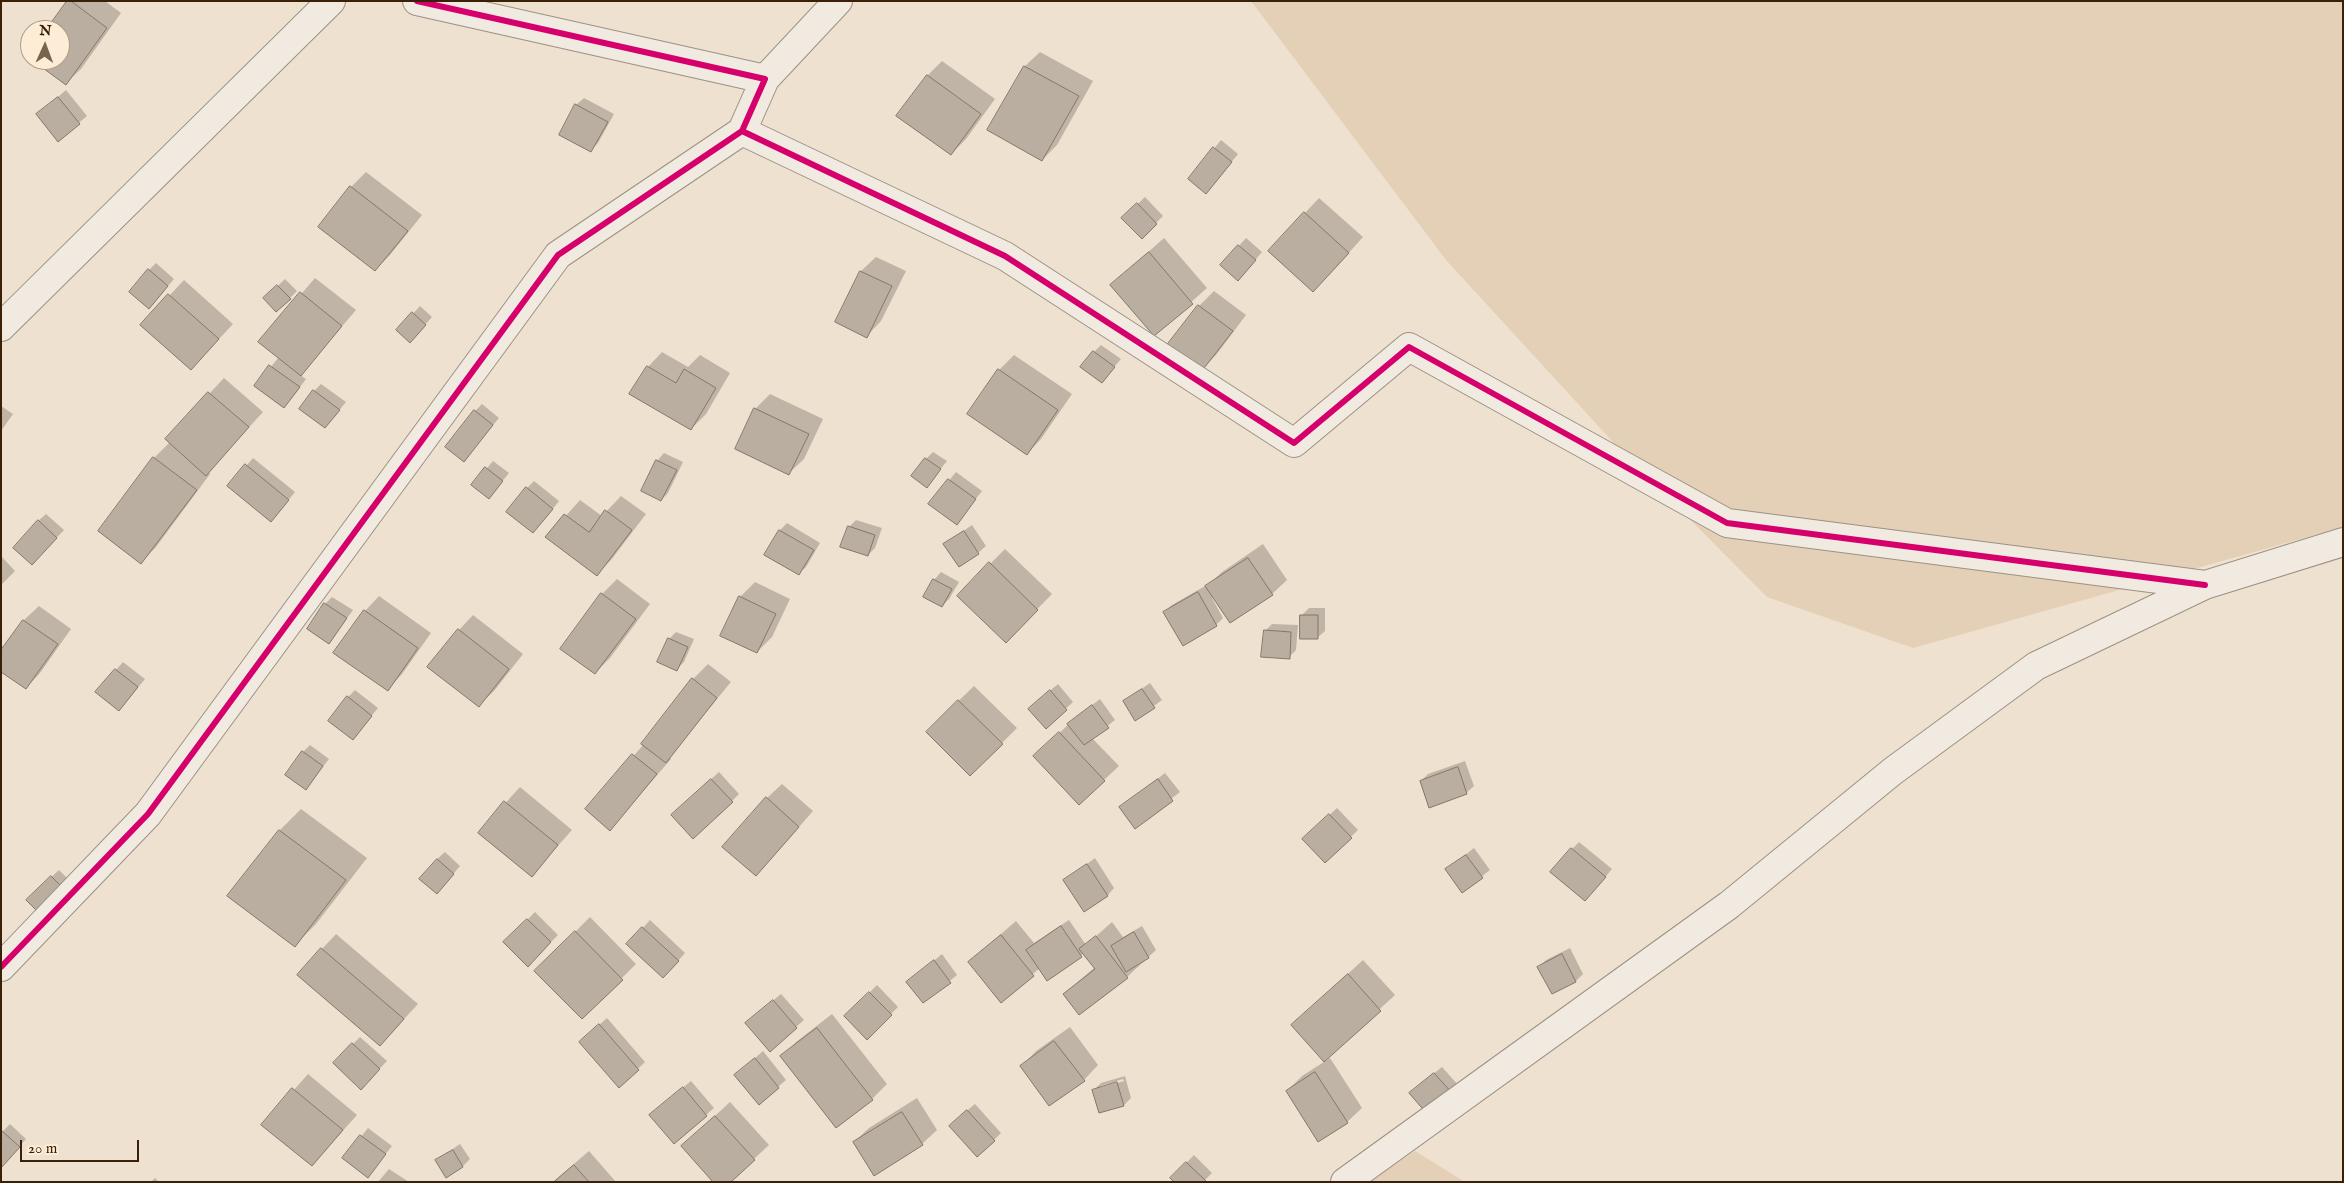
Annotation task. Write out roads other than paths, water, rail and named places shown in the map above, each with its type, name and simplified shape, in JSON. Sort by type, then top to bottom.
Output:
[{"type":"street","points":[[1,327],[331,1]]},
{"type":"street","points":[[417,1],[765,80]]},
{"type":"street","points":[[1,967],[148,814],[558,256],[742,131],[765,80],[838,1]]},
{"type":"street","points":[[742,131],[1005,256],[1294,443],[1409,347],[1727,523],[2205,585]]},
{"type":"street","points":[[1346,1182],[1729,905],[1893,771],[2036,666],[2205,585],[2343,542]]}]
